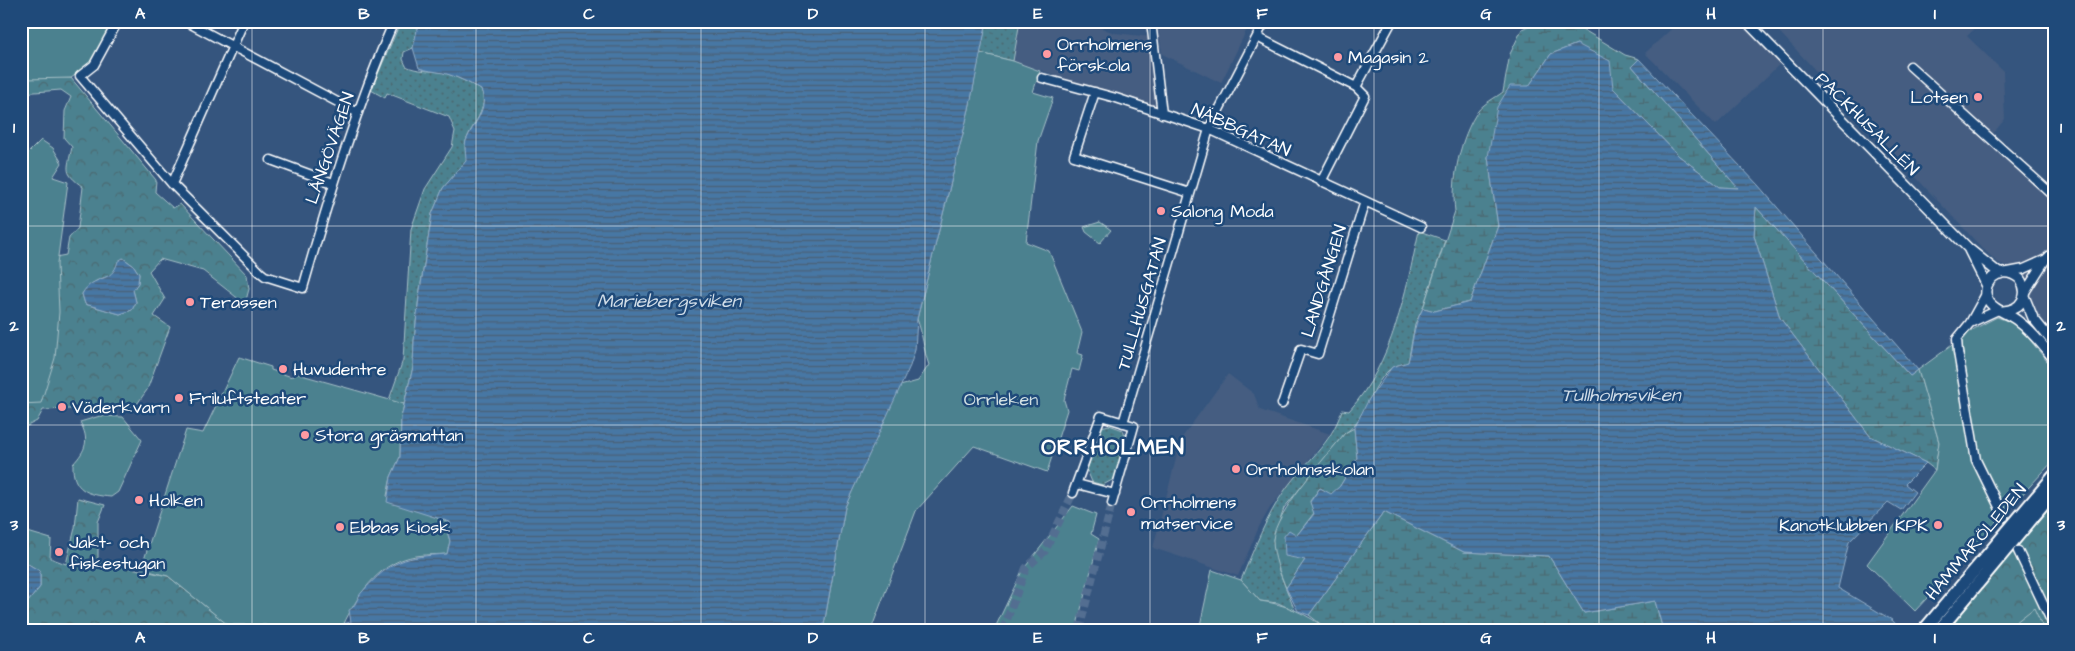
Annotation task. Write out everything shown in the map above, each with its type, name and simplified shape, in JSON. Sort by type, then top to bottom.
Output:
[{"type":"main road","name":"HAMMARÖLEDEN","points":[[1938,626],[2054,476]]},
{"type":"main road","name":"HAMMARÖLEDEN","points":[[1924,630],[1938,626],[2054,492]]},
{"type":"street","points":[[118,21],[94,65],[80,76],[172,184],[244,21]]},
{"type":"street","points":[[185,21],[233,49],[358,113]]},
{"type":"street","points":[[383,21],[393,23]]},
{"type":"street","points":[[1151,21],[1162,114]]},
{"type":"street","name":"TULLHUSGATAN","points":[[1123,423],[1209,129],[1265,21]]},
{"type":"street","points":[[1356,87],[1392,21]]},
{"type":"street","name":"PACKHUSALLÉN","points":[[1746,21],[1968,248],[2004,273]]},
{"type":"street","points":[[2053,21],[2054,29]]},
{"type":"street","name":"LÅNGÖVÄGEN","points":[[172,184],[260,272],[266,276],[303,288],[333,183],[393,23]]},
{"type":"street","points":[[1256,37],[1356,87],[1365,96],[1320,182]]},
{"type":"street","points":[[1910,66],[2054,195]]},
{"type":"street","name":"NÄBBGATAN","points":[[1042,78],[1095,92],[1209,129],[1320,182],[1421,227]]},
{"type":"street","points":[[1095,92],[1074,156],[1190,193]]},
{"type":"street","points":[[272,160],[333,183]]},
{"type":"street","name":"LANDGÅNGEN","points":[[1282,404],[1301,349],[1318,354],[1365,201]]},
{"type":"street","name":"PACKHUSALLÉN","points":[[1968,248],[1986,290]]},
{"type":"street","points":[[1970,323],[2001,310],[2016,308],[2046,259],[2054,251]]},
{"type":"street","points":[[2004,517],[1973,450],[1957,339],[1970,323],[1991,279],[2004,273],[2024,270],[2046,259]]},
{"type":"street","points":[[2004,273],[2020,279],[2033,318],[2054,344]]},
{"type":"street","points":[[1986,290],[1989,302],[2030,331],[2054,359]]},
{"type":"street","points":[[1073,493],[1101,416],[1134,426],[1112,503]]},
{"type":"street","points":[[1077,484],[1115,494]]},
{"type":"street","points":[[2018,551],[2054,627]]},
{"type":"shaded area","points":[[1020,21],[1082,21],[1115,33],[1151,37],[1160,111],[1013,61]]},
{"type":"shaded area","points":[[1157,21],[1251,21],[1221,83],[1162,54]]},
{"type":"shaded area","points":[[1680,21],[1742,21],[1781,63],[1716,125],[1645,53]]},
{"type":"shaded area","points":[[1769,21],[1983,21],[1967,36],[2003,71],[2005,119],[1991,136],[2054,189],[2054,337],[2036,315],[2022,274],[1997,262],[1983,249]]},
{"type":"shaded area","name":"Orrholmsskolan","points":[[1228,374],[1254,394],[1260,410],[1330,434],[1270,508],[1259,527],[1238,576],[1153,548],[1181,439]]},
{"type":"green space","points":[[21,21],[115,21],[94,62],[71,78],[27,79],[21,74]]},
{"type":"green space","points":[[401,21],[419,21],[413,48],[404,52],[403,59],[406,66],[445,73],[463,80],[481,90],[483,103],[482,110],[466,141],[467,161],[443,188],[432,214],[419,296],[413,367],[404,404],[400,457],[391,477],[384,399],[389,400],[403,360],[411,229],[425,189],[452,147],[455,131],[449,117],[387,93],[385,98],[371,90]]},
{"type":"green space","points":[[987,21],[1020,21],[1013,61],[980,53]]},
{"type":"green space","points":[[1538,21],[1569,21],[1625,55],[1639,59],[1632,66],[1738,188],[1720,187],[1679,156],[1613,88],[1577,44],[1551,54],[1529,86],[1488,157],[1498,226],[1470,302],[1435,311],[1423,308],[1455,211],[1454,186],[1458,160],[1466,133],[1480,108],[1503,92],[1510,54],[1522,29]]},
{"type":"green space","name":"Orrleken","points":[[980,53],[1013,61],[1040,71],[1033,92],[1053,98],[1038,141],[1026,242],[1049,251],[1082,332],[1077,353],[1083,355],[1079,371],[1072,369],[1064,400],[1067,410],[1047,472],[974,446],[916,511],[871,630],[823,630],[845,507],[900,386],[918,381],[929,365],[917,319],[969,109]]},
{"type":"green space","points":[[47,77],[71,78],[156,180],[155,192],[173,208],[180,204],[247,275],[249,289],[245,304],[203,271],[160,259],[149,271],[165,299],[154,316],[170,327],[147,390],[137,404],[125,407],[43,410],[37,421],[21,429],[21,334],[45,259],[66,255],[69,238],[78,228],[83,187],[72,178],[68,170],[72,147],[64,138],[65,111],[71,97],[61,90],[22,93],[21,97],[21,82],[27,79]],"holes":[[[123,258],[134,266],[139,274],[138,283],[133,290],[136,302],[132,310],[120,314],[85,304],[82,294],[84,290],[94,282],[111,276]]]},
{"type":"green space","points":[[41,140],[53,148],[62,163],[53,177],[68,182],[57,264],[59,312],[55,358],[41,403],[21,404],[21,156],[26,155]]},
{"type":"green space","points":[[1756,207],[1910,376],[1918,370],[1939,442],[1935,470],[1926,463],[1870,436],[1780,318],[1754,236]]},
{"type":"green space","points":[[1100,222],[1111,230],[1100,243],[1086,232],[1084,227]]},
{"type":"green space","points":[[1419,231],[1445,240],[1423,308],[1415,324],[1408,363],[1394,366],[1386,373],[1352,427],[1345,433],[1284,508],[1273,539],[1279,571],[1295,611],[1278,603],[1260,601],[1241,580],[1255,545],[1285,490],[1324,444],[1337,423],[1342,410],[1349,411],[1377,371],[1387,349],[1402,303]]},
{"type":"green space","points":[[1997,317],[2013,323],[2027,336],[2054,370],[2054,460],[1915,611],[1867,564],[1935,470],[1939,442],[1918,370],[1974,329]]},
{"type":"green space","points":[[239,357],[271,367],[271,370],[292,377],[294,373],[404,404],[401,418],[400,457],[391,477],[387,496],[451,524],[450,530],[447,531],[450,541],[447,554],[409,557],[383,571],[365,588],[341,630],[270,630],[266,625],[228,625],[168,576],[141,569],[186,430],[203,433]]},
{"type":"green space","points":[[100,416],[123,417],[142,440],[118,492],[111,497],[89,493],[75,480],[73,473],[73,464],[84,449],[86,440],[80,422]]},
{"type":"green space","points":[[1109,425],[1123,430],[1126,440],[1114,479],[1103,485],[1092,482],[1087,470],[1099,431],[1101,427]]},
{"type":"green space","points":[[1354,428],[1357,458],[1340,486],[1331,495],[1320,488],[1310,501],[1314,513],[1297,535],[1305,560],[1286,588],[1274,552],[1273,540],[1276,529],[1291,500],[1345,433]]},
{"type":"green space","points":[[78,498],[105,505],[98,522],[98,561],[168,576],[228,625],[266,625],[266,630],[21,630],[21,603],[27,603],[40,587],[40,571],[21,560],[21,530],[51,539],[50,558],[66,564],[75,528]]},
{"type":"green space","points":[[2054,502],[2054,630],[1948,630]]},
{"type":"green space","points":[[1073,506],[1096,515],[1091,534],[1099,539],[1078,621],[1081,630],[994,630],[1022,571]]},
{"type":"green space","points":[[1384,512],[1464,552],[1549,556],[1584,613],[1655,601],[1663,630],[1328,630],[1309,615]]},
{"type":"green space","points":[[1212,570],[1241,580],[1260,601],[1296,611],[1328,630],[1199,630]]},
{"type":"green space","points":[[2034,608],[2044,630],[2006,630]]},
{"type":"water","name":"Mariebergsviken","points":[[419,21],[987,21],[969,109],[917,319],[915,350],[910,366],[845,507],[823,630],[347,630],[342,624],[351,622],[349,610],[353,607],[359,596],[391,566],[410,559],[447,554],[450,541],[447,531],[450,530],[450,522],[387,502],[391,477],[400,457],[401,418],[413,367],[419,297],[432,214],[443,188],[466,161],[466,141],[482,110],[483,103],[481,90],[472,85],[448,74],[419,68],[413,48]]},
{"type":"water","name":"Tullholmsviken","points":[[1577,44],[1610,61],[1613,88],[1679,156],[1720,187],[1738,188],[1632,66],[1639,59],[1758,185],[1918,370],[1910,376],[1756,207],[1754,236],[1780,318],[1870,436],[1926,463],[1905,484],[1915,492],[1901,510],[1888,502],[1849,542],[1838,588],[1892,620],[1901,630],[1663,630],[1655,601],[1584,613],[1549,556],[1464,552],[1384,512],[1309,615],[1298,611],[1286,588],[1305,560],[1285,556],[1284,536],[1289,530],[1297,535],[1314,514],[1310,502],[1320,488],[1331,494],[1340,486],[1357,458],[1354,428],[1369,399],[1392,367],[1408,362],[1415,330],[1423,308],[1435,311],[1470,302],[1498,226],[1488,157],[1497,107],[1510,86],[1529,86],[1551,54]]},
{"type":"water","points":[[123,258],[134,266],[139,274],[138,283],[133,290],[136,302],[132,310],[120,314],[85,304],[82,294],[92,283],[112,273],[118,261]]},
{"type":"water","points":[[21,560],[40,571],[40,587],[27,603],[21,603]]},
{"type":"tunnel","points":[[1003,630],[1026,568],[1045,551],[1073,493]]},
{"type":"tunnel","points":[[1079,630],[1112,503]]},
{"type":"place","name":"Orrholmens förskola","points":[[1047,54]]},
{"type":"place","name":"Magasin 2","points":[[1338,57]]},
{"type":"place","name":"Lotsen","points":[[1978,97]]},
{"type":"place","name":"Salong Moda","points":[[1161,211]]},
{"type":"place","name":"Terassen","points":[[190,302]]},
{"type":"place","name":"Huvudentre","points":[[283,369]]},
{"type":"place","name":"Friluftsteater","points":[[179,398]]},
{"type":"place","name":"Väderkvarn","points":[[62,407]]},
{"type":"place","name":"Stora gräsmattan","points":[[305,435]]},
{"type":"place","name":"Orrholmsskolan","points":[[1236,469]]},
{"type":"place","name":"Holken","points":[[139,500]]},
{"type":"place","name":"Orrholmens matservice","points":[[1131,512]]},
{"type":"place","name":"Kanotklubben KPK","points":[[1938,525]]},
{"type":"place","name":"Ebbas kiosk","points":[[340,527]]},
{"type":"place","name":"Jakt- och fiskestugan","points":[[59,552]]},
{"type":"district","name":"ORRHOLMEN","points":[[1113,447]]}]
